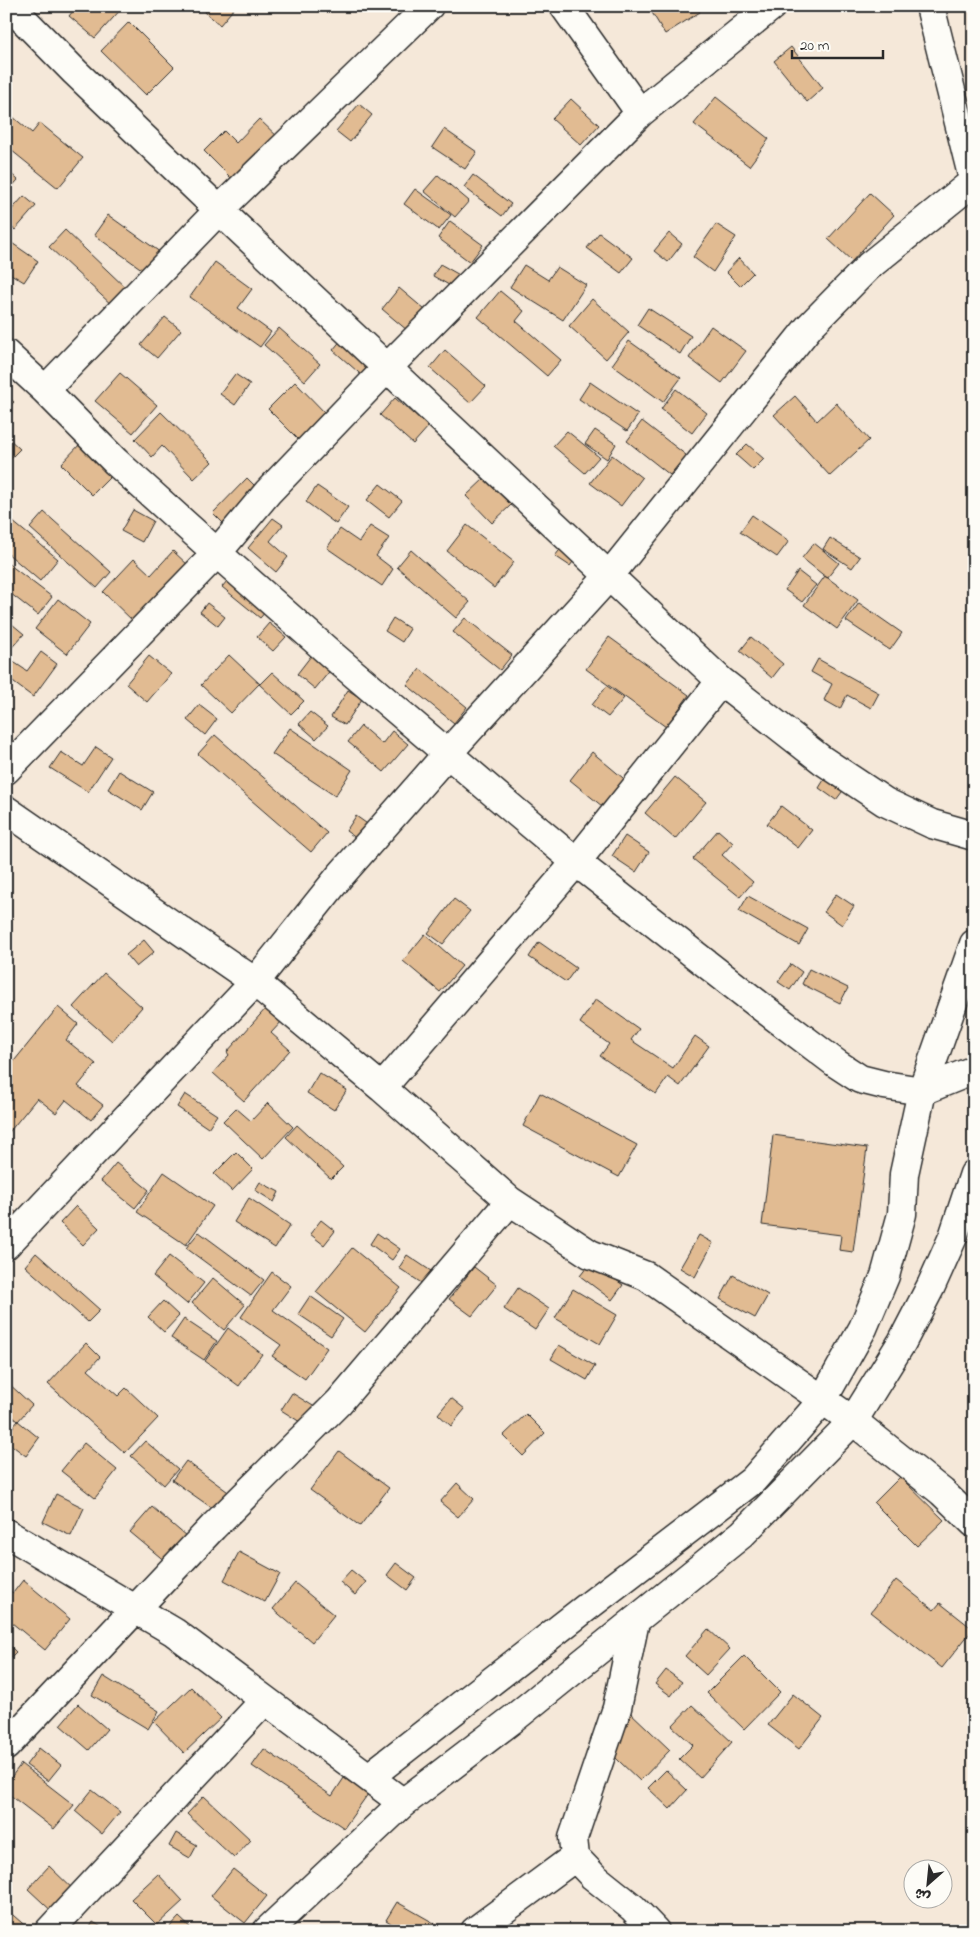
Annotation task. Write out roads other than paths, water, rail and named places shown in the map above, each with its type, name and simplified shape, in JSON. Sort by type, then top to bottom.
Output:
[{"type":"street","points":[[10,6],[75,72],[219,210],[721,681],[822,760],[885,802],[932,824],[974,836]]},
{"type":"street","points":[[45,390],[219,210],[429,6]]},
{"type":"street","points":[[564,6],[640,113]]},
{"type":"street","points":[[6,770],[217,553],[268,492],[388,367],[640,113],[772,6]]},
{"type":"street","points":[[6,1245],[255,982],[339,877],[448,753],[609,576],[809,326],[869,266],[974,182],[930,6]]},
{"type":"street","points":[[6,354],[45,390],[116,462],[332,655],[576,862],[763,1008],[860,1079],[922,1091],[974,1070]]},
{"type":"street","points":[[382,1088],[576,862],[721,681]]},
{"type":"street","points":[[6,810],[255,982],[382,1088],[510,1201],[590,1254],[646,1276],[853,1421],[942,1492],[974,1523]]},
{"type":"street","points":[[369,1778],[595,1601],[754,1480],[822,1401],[863,1328],[885,1276],[902,1214],[904,1174],[922,1091],[974,944]]},
{"type":"street","points":[[267,1931],[403,1803],[513,1719],[742,1534],[853,1421],[902,1342],[931,1286],[952,1237],[974,1174]]},
{"type":"street","points":[[6,1746],[213,1526],[339,1402],[510,1201]]},
{"type":"street","points":[[6,1532],[174,1632],[403,1803]]},
{"type":"street","points":[[635,1621],[617,1708],[573,1838],[575,1857],[593,1876],[633,1908],[655,1931]]},
{"type":"street","points":[[49,1931],[265,1700]]},
{"type":"street","points":[[476,1931],[575,1857]]}]
